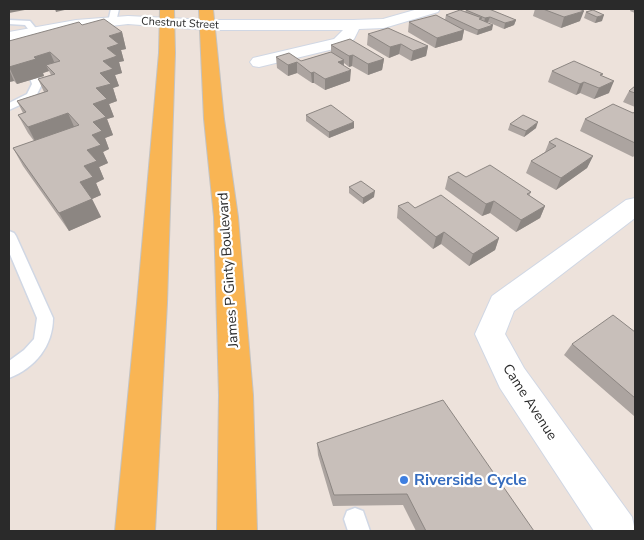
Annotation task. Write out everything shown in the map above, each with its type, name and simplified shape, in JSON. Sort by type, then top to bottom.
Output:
[{"type":"main road","points":[[135,531],[153,294],[167,53],[167,15]]},
{"type":"main road","name":"James P Ginty Boulevard","points":[[207,17],[214,119],[226,217],[235,385],[236,531]]},
{"type":"street","points":[[314,9],[328,24]]},
{"type":"street","name":"Chestnut Street","points":[[9,37],[76,25],[113,15],[167,15],[352,25],[384,23],[433,9]]},
{"type":"street","points":[[259,62],[340,43],[348,36],[352,25]]},
{"type":"street","name":"Came Avenue","points":[[618,531],[512,378],[490,334],[502,304],[635,206]]},
{"type":"lane","points":[[9,22],[27,23],[36,32]]},
{"type":"lane","points":[[9,108],[31,96],[36,90],[35,78]]},
{"type":"lane","points":[[9,236],[45,318],[46,330],[40,345],[9,370]]},
{"type":"building","points":[[489,9],[516,20],[505,23],[490,17],[485,18],[466,10]]},
{"type":"building","points":[[543,9],[579,9],[584,11],[564,17]]},
{"type":"building","points":[[460,10],[482,18],[479,19],[493,25],[478,30],[446,15]]},
{"type":"building","points":[[593,10],[604,15],[597,17],[586,12]]},
{"type":"building","points":[[436,15],[464,30],[437,38],[409,22]]},
{"type":"building","points":[[104,19],[122,32],[109,36],[119,44],[107,48],[117,56],[103,61],[113,69],[100,73],[111,84],[96,88],[107,99],[93,104],[106,117],[93,122],[102,131],[92,135],[101,145],[87,150],[97,161],[84,166],[93,177],[80,182],[92,199],[59,213],[13,148],[79,125],[68,113],[28,127],[18,115],[26,112],[17,101],[48,91],[38,79],[55,74],[46,65],[60,61],[50,52],[34,57],[36,59],[9,67],[9,41],[79,22],[82,25]]},
{"type":"building","points":[[388,28],[428,46],[413,51],[401,44],[390,47],[368,34]]},
{"type":"building","points":[[350,39],[384,59],[368,64],[353,55],[349,56],[331,45]]},
{"type":"building","points":[[331,52],[344,60],[338,62],[351,70],[325,79],[314,72],[311,73],[297,62],[288,65],[276,57],[289,53],[301,61]]},
{"type":"building","points":[[574,61],[614,81],[599,88],[584,82],[580,84],[552,71]]},
{"type":"building","points":[[635,86],[635,93],[629,91]]},
{"type":"building","points":[[613,104],[633,113],[635,112],[635,143],[585,119]]},
{"type":"building","points":[[331,105],[354,122],[329,132],[306,115]]},
{"type":"building","points":[[523,115],[538,122],[526,131],[510,124]]},
{"type":"building","points":[[556,138],[593,156],[561,178],[531,161],[556,146],[549,142]]},
{"type":"building","points":[[490,165],[531,192],[527,194],[545,206],[521,220],[494,201],[486,204],[448,177],[458,172],[466,177]]},
{"type":"building","points":[[361,181],[375,191],[363,198],[349,187]]},
{"type":"building","points":[[441,195],[499,238],[473,254],[444,232],[436,237],[398,206],[408,202],[415,208]]},
{"type":"building","points":[[613,315],[635,332],[635,398],[572,344]]},
{"type":"building","name":"Riverside Cycle","points":[[443,400],[534,531],[426,531],[407,494],[334,495],[317,443]]},
{"type":"place","name":"Riverside Cycle","points":[[404,480]]}]
